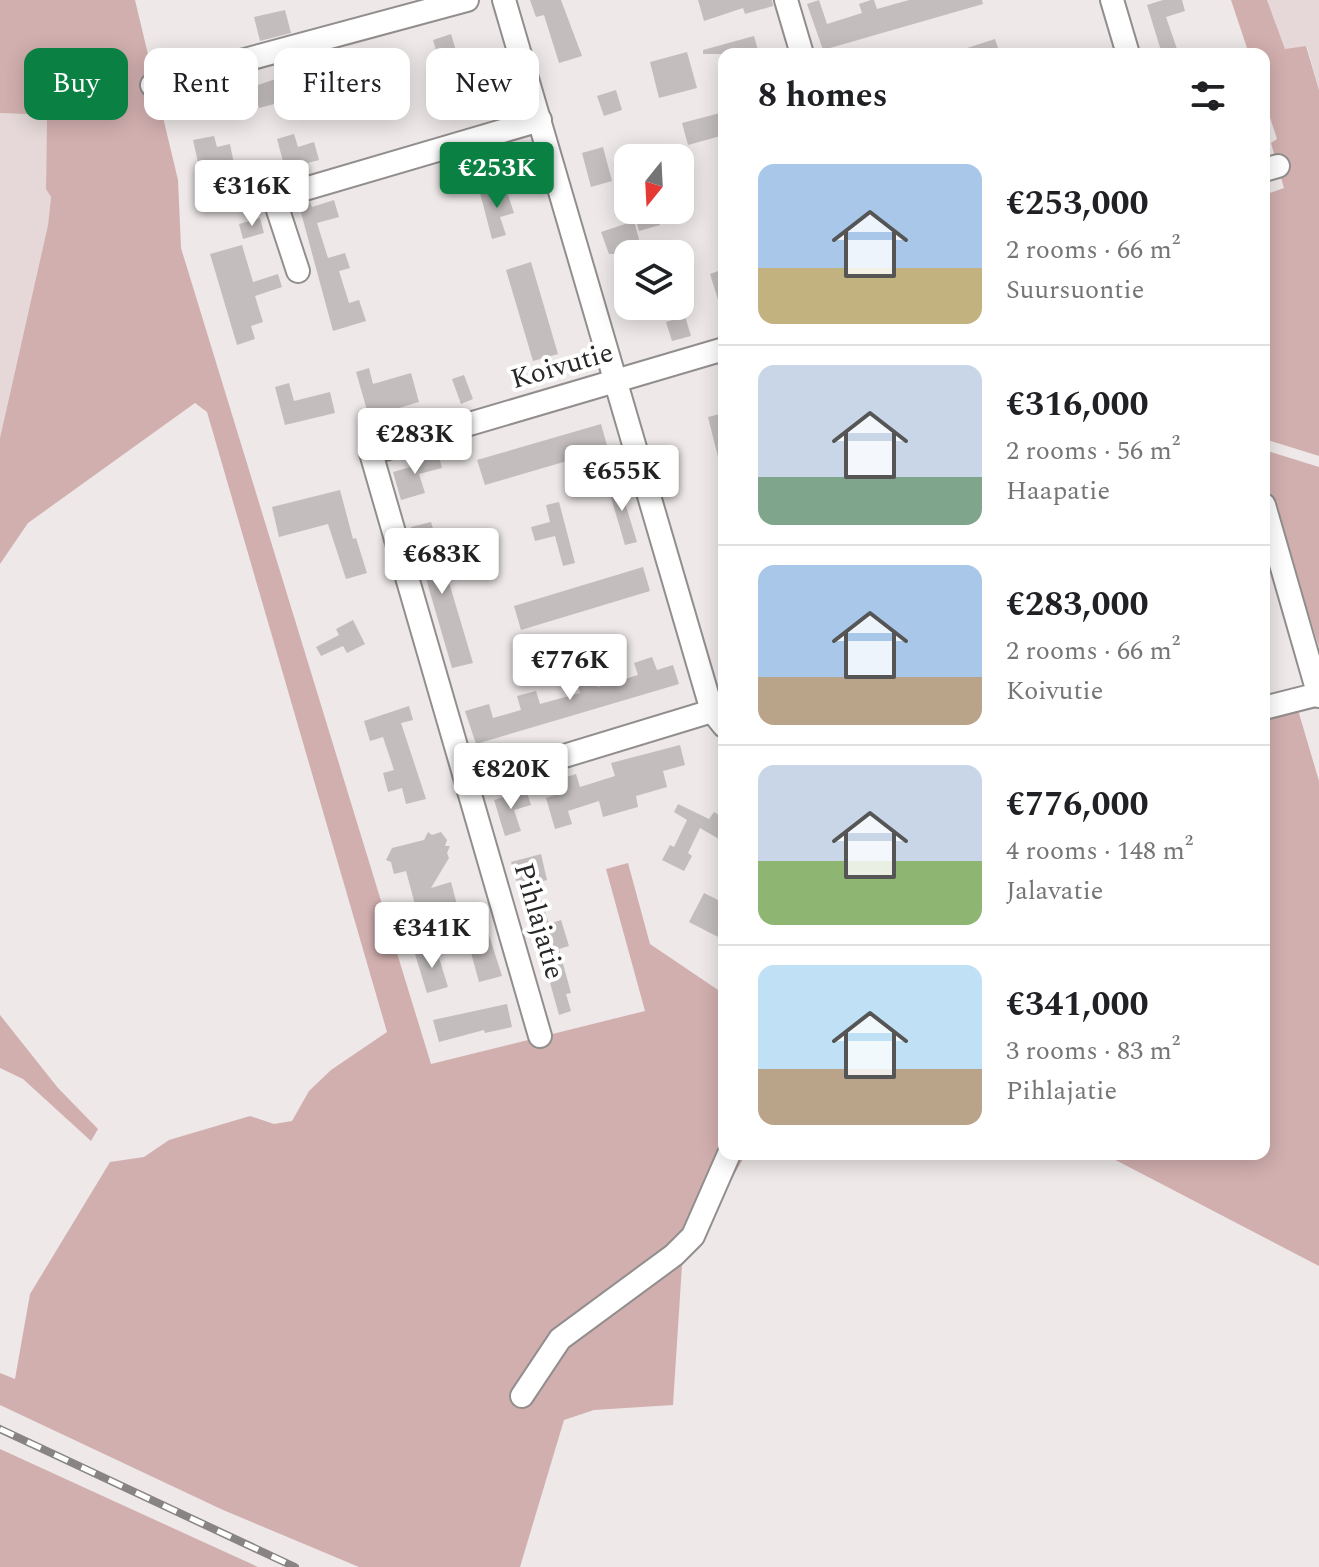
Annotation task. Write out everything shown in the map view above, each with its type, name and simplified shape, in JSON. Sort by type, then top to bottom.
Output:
[{"type":"street","points":[[258,56],[467,0]]},
{"type":"street","points":[[469,785],[718,719],[613,382],[504,0]]},
{"type":"street","points":[[786,0],[800,48]]},
{"type":"street","points":[[1112,0],[1126,48]]},
{"type":"street","points":[[298,271],[274,198],[540,120]]},
{"type":"street","name":"Koivutie","points":[[371,453],[718,351]]},
{"type":"street","name":"Pihlajatie","points":[[371,453],[540,1036]]},
{"type":"street","points":[[1270,524],[1319,695],[1270,707]]},
{"type":"street","points":[[522,1396],[560,1339],[674,1255],[693,1236],[726,1160]]},
{"type":"shaded area","points":[[0,0],[135,0],[146,48],[144,48],[144,120],[164,120],[178,180],[181,248],[431,1064],[645,1011],[606,869],[628,863],[650,944],[718,990],[718,1160],[743,1160],[682,1265],[673,1405],[594,1410],[564,1420],[520,1567],[359,1567],[223,1510],[0,1405],[0,1373],[15,1379],[30,1294],[110,1162],[144,1157],[169,1140],[250,1116],[274,1124],[292,1121],[309,1091],[331,1070],[387,1032],[207,412],[195,403],[28,523],[0,564],[0,438],[48,225],[51,197],[46,189],[47,120],[128,120],[128,48],[24,48],[24,114],[0,113]]},
{"type":"shaded area","points":[[1231,0],[1267,0],[1285,49],[1306,46],[1319,90],[1319,456],[1270,441],[1270,193],[1284,188],[1271,143],[1277,139],[1270,117],[1270,48],[1247,48]]},
{"type":"shaded area","points":[[1267,0],[1319,0],[1319,90],[1307,46],[1285,50]]},
{"type":"shaded area","points":[[0,113],[24,114],[24,120],[47,120],[46,188],[51,197],[48,225],[0,438]]},
{"type":"shaded area","points":[[1270,452],[1319,467],[1319,647],[1270,492]]},
{"type":"shaded area","points":[[1298,710],[1319,781],[1319,1266],[1116,1160],[1270,1160],[1270,713]]},
{"type":"shaded area","points":[[0,1015],[58,1088],[98,1129],[91,1141],[23,1079],[0,1068]]},
{"type":"shaded area","points":[[0,1449],[258,1567],[0,1567]]},
{"type":"building","points":[[530,0],[561,0],[582,56],[559,63],[544,15],[536,17]]},
{"type":"building","points":[[698,0],[772,0],[773,6],[745,14],[743,8],[704,21]]},
{"type":"building","points":[[819,0],[827,24],[862,13],[859,4],[871,0],[874,0],[877,9],[909,0],[982,0],[983,4],[822,48],[807,4]]},
{"type":"building","points":[[1163,0],[1182,0],[1185,11],[1166,17],[1177,48],[1160,48],[1147,5]]},
{"type":"building","points":[[285,10],[291,33],[260,41],[254,17]]},
{"type":"building","points":[[451,34],[455,48],[436,48],[433,40]]},
{"type":"building","points":[[754,36],[757,48],[718,48],[718,54],[703,54],[703,50]]},
{"type":"building","points":[[995,39],[998,48],[967,48]]},
{"type":"building","points":[[687,52],[697,88],[659,98],[650,62]]},
{"type":"building","points":[[274,80],[274,104],[259,108],[258,85]]},
{"type":"building","points":[[616,90],[622,110],[604,116],[597,96]]},
{"type":"building","points":[[718,114],[718,137],[688,144],[682,123]]},
{"type":"building","points":[[294,134],[298,147],[314,142],[319,160],[285,169],[277,139]]},
{"type":"building","points":[[214,136],[217,147],[230,144],[235,169],[201,176],[193,140]]},
{"type":"building","points":[[603,147],[612,181],[591,187],[582,153]]},
{"type":"building","points":[[505,186],[514,213],[500,217],[506,235],[492,239],[480,193]]},
{"type":"building","points":[[334,200],[339,217],[317,223],[328,258],[345,253],[350,268],[339,271],[349,303],[359,300],[366,321],[333,331],[299,205],[310,202],[312,207]]},
{"type":"building","points":[[260,218],[264,233],[243,239],[239,224]]},
{"type":"building","points":[[635,224],[639,240],[614,240],[614,254],[609,254],[601,232]]},
{"type":"building","points":[[637,224],[660,225],[639,231]]},
{"type":"building","points":[[242,245],[253,282],[278,274],[282,287],[255,296],[263,322],[251,326],[255,339],[237,345],[210,254]]},
{"type":"building","points":[[531,262],[558,354],[533,361],[506,270]]},
{"type":"building","points":[[718,271],[718,299],[710,274]]},
{"type":"building","points":[[686,320],[691,336],[672,341],[666,322]]},
{"type":"building","points":[[369,368],[373,384],[411,373],[419,402],[369,417],[356,372]]},
{"type":"building","points":[[464,375],[473,399],[461,404],[452,379]]},
{"type":"building","points":[[289,383],[294,401],[330,392],[335,413],[285,425],[275,387]]},
{"type":"building","points":[[718,414],[718,457],[708,417]]},
{"type":"building","points":[[601,424],[608,449],[485,485],[477,460]]},
{"type":"building","points":[[438,453],[442,468],[419,474],[425,493],[401,500],[393,472],[414,466],[412,461]]},
{"type":"building","points":[[618,480],[637,542],[625,545],[607,484]]},
{"type":"building","points":[[340,490],[353,539],[356,538],[367,573],[346,579],[328,524],[279,537],[272,507]]},
{"type":"building","points":[[559,502],[575,563],[563,566],[555,536],[535,541],[531,527],[550,522],[546,505]]},
{"type":"building","points":[[431,522],[473,663],[452,668],[411,527]]},
{"type":"building","points":[[643,567],[650,591],[521,630],[514,606]]},
{"type":"building","points":[[353,620],[365,644],[347,653],[343,646],[321,656],[316,647],[339,635],[336,629]]},
{"type":"building","points":[[652,657],[657,670],[673,665],[679,684],[476,744],[465,711],[489,704],[493,718],[521,710],[517,696],[536,691],[540,704],[580,693],[576,679],[594,674],[598,687],[638,675],[634,663]]},
{"type":"building","points":[[409,706],[413,720],[401,723],[426,799],[406,804],[402,788],[388,792],[383,773],[394,770],[383,737],[370,741],[364,721]]},
{"type":"building","points":[[680,745],[685,765],[663,771],[667,787],[636,796],[638,807],[603,817],[599,801],[568,811],[572,824],[555,829],[546,798],[567,791],[563,778],[576,774],[580,787],[615,776],[611,763]]},
{"type":"building","points":[[526,790],[531,805],[514,810],[521,831],[505,836],[494,800]]},
{"type":"building","points":[[678,804],[709,819],[714,812],[718,814],[718,838],[700,828],[688,853],[692,856],[684,871],[662,860],[670,845],[674,847],[687,820],[674,812]]},
{"type":"building","points":[[428,832],[432,835],[441,832],[447,840],[445,846],[450,846],[447,853],[449,858],[431,888],[451,882],[460,916],[421,927],[406,871],[394,874],[391,862],[386,860],[392,848],[424,840]]},
{"type":"building","points":[[541,854],[547,880],[537,883],[541,899],[549,924],[561,920],[569,946],[559,949],[571,993],[566,994],[571,1011],[559,1015],[511,862]]},
{"type":"building","points":[[704,893],[718,900],[718,937],[689,922]]},
{"type":"building","points":[[488,932],[502,976],[479,982],[467,938]]},
{"type":"building","points":[[436,948],[448,987],[427,993],[415,954]]},
{"type":"building","points":[[507,1004],[512,1027],[485,1033],[484,1030],[439,1042],[433,1020]]},
{"type":"railway","points":[[0,1429],[295,1567]]}]
